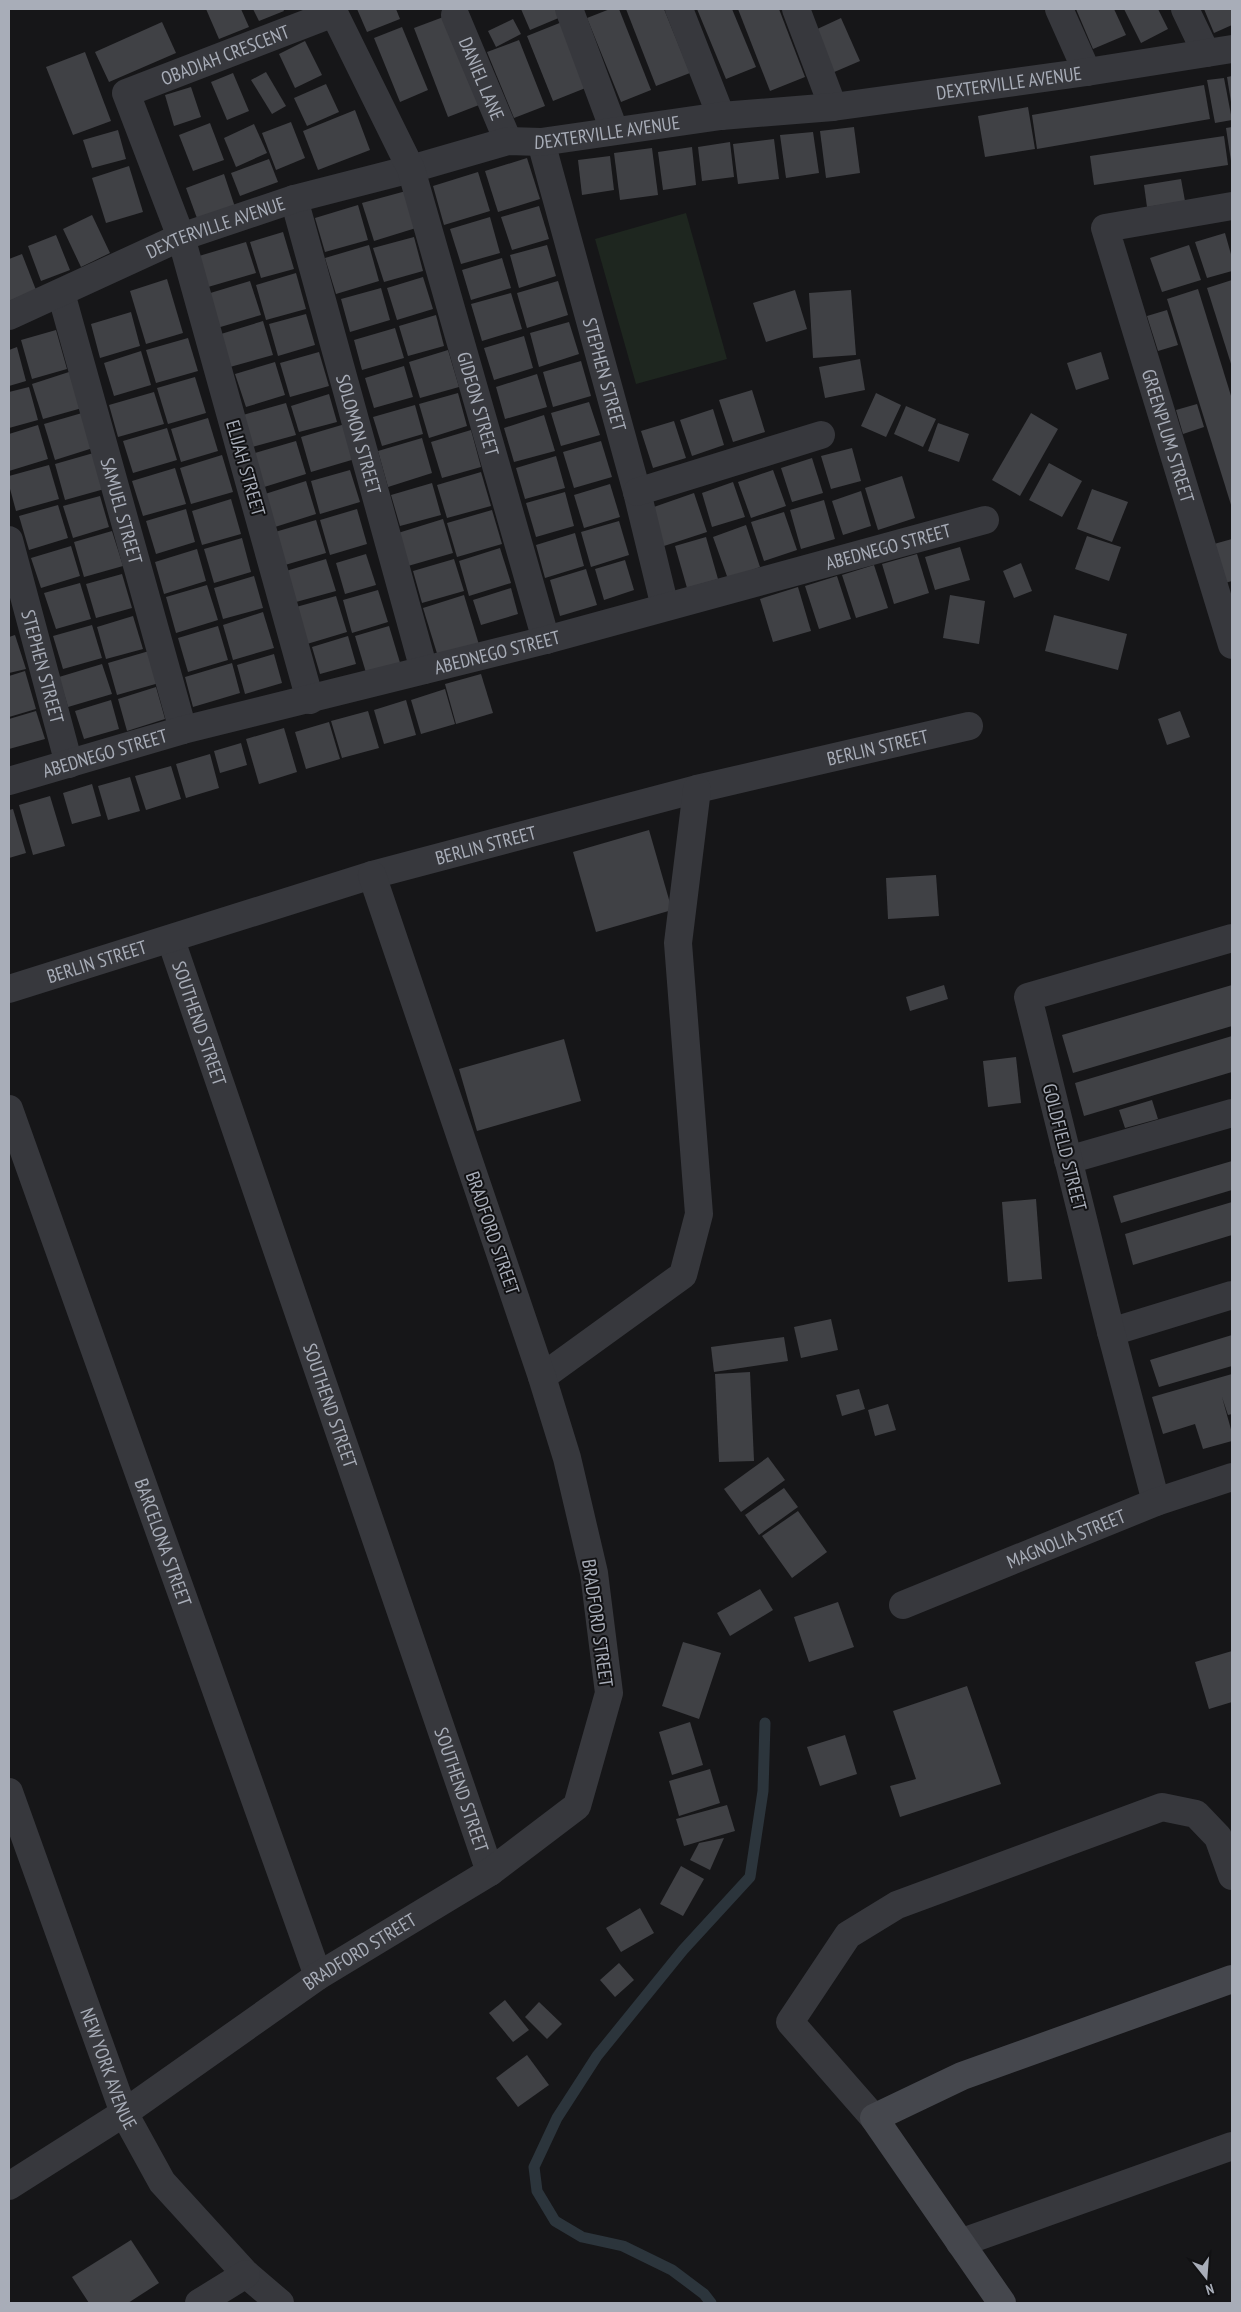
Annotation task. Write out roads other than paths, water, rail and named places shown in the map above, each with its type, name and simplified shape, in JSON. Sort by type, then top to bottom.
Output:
[{"type":"street","points":[[569,9],[614,130]]},
{"type":"street","points":[[679,9],[721,116]]},
{"type":"street","points":[[796,9],[833,107]]},
{"type":"street","points":[[1059,9],[1087,72]]},
{"type":"street","points":[[1185,9],[1206,52]]},
{"type":"street","name":"OBADIAH CRESCENT","points":[[181,236],[126,93],[334,13],[411,169]]},
{"type":"street","name":"DANIEL LANE","points":[[455,15],[508,140]]},
{"type":"street","name":"DEXTERVILLE AVENUE","points":[[9,316],[181,236],[294,199],[411,169],[508,140],[541,142],[721,116],[833,107],[1087,72],[1232,49]]},
{"type":"street","name":"STEPHEN STREET","points":[[541,142],[637,492],[664,608]]},
{"type":"street","name":"GIDEON STREET","points":[[411,169],[546,640]]},
{"type":"street","name":"SOLOMON STREET","points":[[294,199],[424,670]]},
{"type":"street","name":"GREENPLUM STREET","points":[[1232,206],[1105,228],[1232,645]]},
{"type":"street","name":"ELIJAH STREET","points":[[181,236],[310,700]]},
{"type":"street","name":"SAMUEL STREET","points":[[61,293],[183,730]]},
{"type":"street","points":[[637,492],[821,435]]},
{"type":"street","name":"ABEDNEGO STREET","points":[[9,780],[183,730],[546,640],[985,520]]},
{"type":"street","name":"STEPHEN STREET","points":[[9,540],[69,764]]},
{"type":"street","name":"BERLIN STREET","points":[[9,989],[171,940],[372,875],[697,789],[969,726]]},
{"type":"street","points":[[542,1377],[683,1275],[699,1214],[678,943],[697,789]]},
{"type":"street","name":"BRADFORD STREET","points":[[9,2186],[124,2113],[318,1976],[490,1872],[577,1806],[609,1693],[594,1573],[567,1458],[542,1377],[372,875]]},
{"type":"street","name":"GOLDFIELD STREET","points":[[1156,1502],[1111,1332],[1028,997],[1232,938]]},
{"type":"street","name":"SOUTHEND STREET","points":[[171,940],[490,1872]]},
{"type":"street","name":"BARCELONA STREET","points":[[9,1109],[318,1976]]},
{"type":"street","points":[[1068,1160],[1232,1113]]},
{"type":"street","points":[[1111,1332],[1232,1295]]},
{"type":"street","name":"MAGNOLIA STREET","points":[[903,1605],[1156,1502],[1232,1477]]},
{"type":"street","name":"NEW YORK AVENUE","points":[[9,1792],[124,2113],[162,2182],[246,2274],[280,2303]]},
{"type":"street","points":[[1002,2303],[874,2118],[790,2022],[848,1935],[897,1905],[1162,1807],[1196,1814],[1218,1837],[1232,1876]]},
{"type":"street","points":[[874,2118],[962,2076],[1232,1979]]},
{"type":"street","points":[[960,2243],[1232,2146]]},
{"type":"street","points":[[199,2303],[246,2274]]},
{"type":"waterway","points":[[711,2303],[704,2294],[672,2270],[623,2246],[582,2237],[555,2221],[537,2191],[534,2167],[557,2118],[597,2056],[683,1950],[750,1877],[763,1791],[765,1723]]}]
